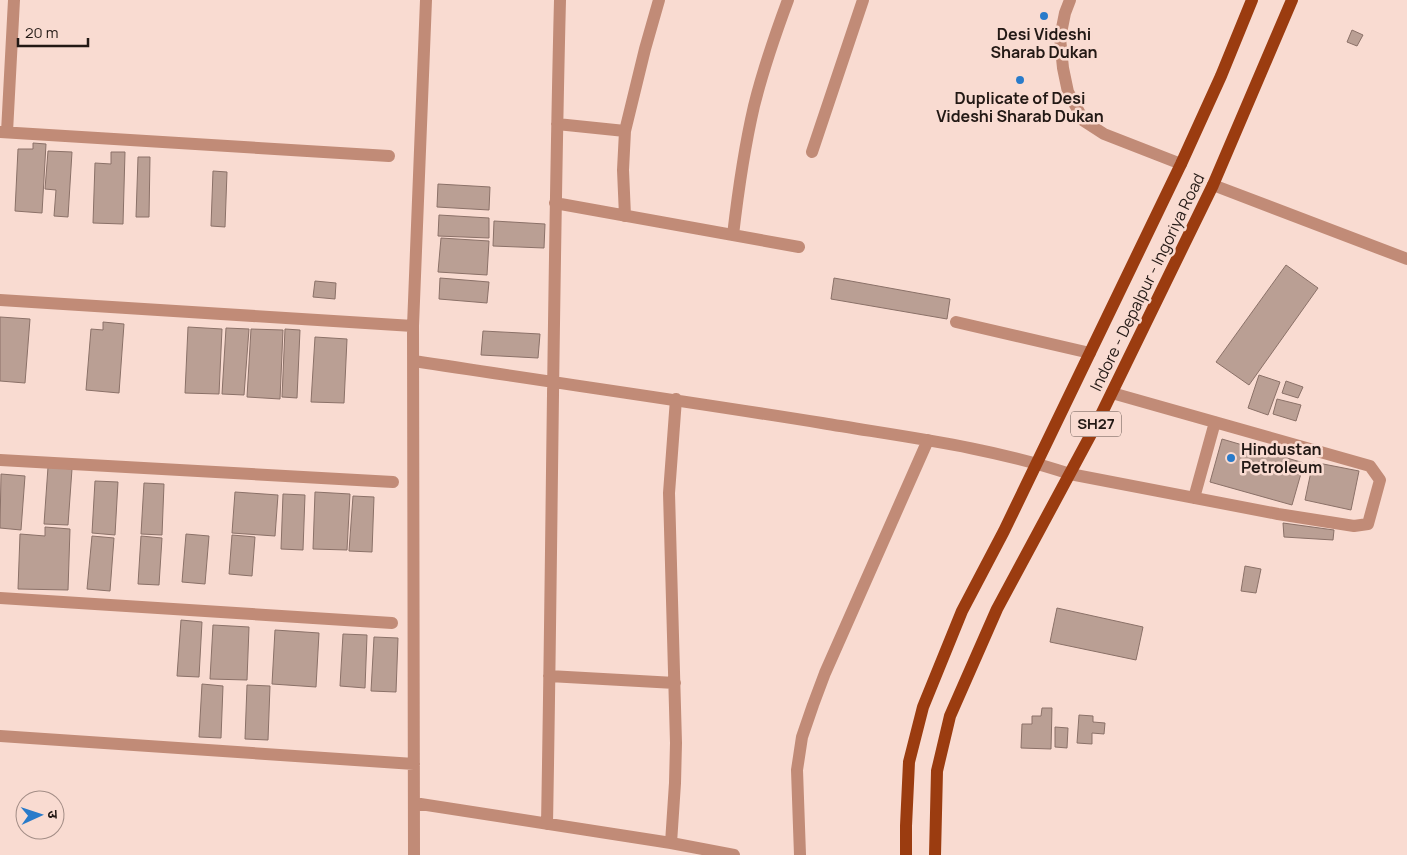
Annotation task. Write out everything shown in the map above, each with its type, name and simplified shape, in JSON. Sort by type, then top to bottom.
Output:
[{"type":"main road","name":"Indore - Depalpur - Ingoriya Road","points":[[906,855],[909,762],[923,708],[962,611],[1004,531],[1181,164],[1221,76],[1252,0]]},
{"type":"main road","name":"Indore - Depalpur - Ingoriya Road","points":[[935,855],[937,771],[950,716],[997,609],[1112,393],[1213,185],[1292,0]]},
{"type":"street","points":[[14,0],[3,132],[389,156]]},
{"type":"street","points":[[414,855],[413,326],[426,0]]},
{"type":"street","points":[[547,824],[555,203],[560,0]]},
{"type":"street","points":[[625,216],[625,131],[659,0]]},
{"type":"street","points":[[733,235],[739,183],[754,106],[768,56],[788,0]]},
{"type":"street","points":[[812,152],[863,0]]},
{"type":"street","points":[[1070,0],[1065,13],[1060,38],[1063,68],[1068,92],[1084,121],[1104,134],[1181,164]]},
{"type":"street","points":[[557,124],[625,131]]},
{"type":"street","points":[[1213,185],[1407,259]]},
{"type":"street","points":[[555,203],[799,247]]},
{"type":"street","points":[[0,300],[413,326]]},
{"type":"street","points":[[956,322],[1090,353]]},
{"type":"street","points":[[414,361],[676,399],[955,444],[1037,463],[1070,474],[1278,514],[1354,526],[1368,524],[1380,480],[1370,466],[1112,393]]},
{"type":"street","points":[[671,843],[676,734],[669,492],[676,399]]},
{"type":"street","points":[[1194,498],[1215,422]]},
{"type":"street","points":[[800,855],[797,770],[802,737],[825,674],[928,440]]},
{"type":"street","points":[[0,460],[393,482]]},
{"type":"street","points":[[0,598],[392,623]]},
{"type":"street","points":[[549,676],[675,683]]},
{"type":"street","points":[[0,736],[414,764]]},
{"type":"street","points":[[414,803],[671,843],[734,855]]},
{"type":"building","points":[[1352,30],[1363,35],[1357,46],[1347,42]]},
{"type":"building","points":[[33,143],[46,144],[42,213],[15,211],[18,149],[33,149]]},
{"type":"building","points":[[48,151],[72,152],[68,217],[54,216],[56,190],[45,189]]},
{"type":"building","points":[[111,152],[125,152],[123,224],[93,223],[95,163],[111,164]]},
{"type":"building","points":[[138,157],[150,157],[149,217],[136,217]]},
{"type":"building","points":[[213,171],[227,172],[225,227],[211,226]]},
{"type":"building","points":[[438,184],[490,187],[489,210],[437,207]]},
{"type":"building","points":[[439,215],[489,218],[489,238],[438,236]]},
{"type":"building","points":[[494,221],[545,224],[544,248],[493,246]]},
{"type":"building","points":[[441,238],[489,241],[487,275],[438,272]]},
{"type":"building","points":[[1286,265],[1318,288],[1249,385],[1216,362]]},
{"type":"building","points":[[440,278],[489,282],[487,303],[439,299]]},
{"type":"building","points":[[834,278],[950,299],[947,319],[831,299]]},
{"type":"building","points":[[315,281],[336,283],[335,299],[313,297]]},
{"type":"building","points":[[0,317],[30,319],[25,383],[0,381]]},
{"type":"building","points":[[103,322],[124,324],[119,393],[86,390],[91,329],[103,330]]},
{"type":"building","points":[[188,327],[222,329],[219,394],[185,393]]},
{"type":"building","points":[[226,328],[249,329],[244,395],[222,394]]},
{"type":"building","points":[[251,329],[283,330],[280,399],[247,397]]},
{"type":"building","points":[[285,329],[300,330],[297,398],[282,397]]},
{"type":"building","points":[[483,331],[540,334],[538,358],[481,355]]},
{"type":"building","points":[[315,337],[347,339],[344,403],[311,402]]},
{"type":"building","points":[[1259,375],[1280,382],[1268,415],[1248,408]]},
{"type":"building","points":[[1286,381],[1303,387],[1298,398],[1282,393]]},
{"type":"building","points":[[1277,399],[1301,405],[1296,421],[1273,414]]},
{"type":"building","points":[[1222,439],[1304,463],[1292,505],[1210,482]]},
{"type":"building","points":[[1313,462],[1359,471],[1351,510],[1305,500]]},
{"type":"building","points":[[48,467],[72,469],[68,525],[44,524]]},
{"type":"building","points":[[1,474],[25,476],[21,530],[0,528]]},
{"type":"building","points":[[95,481],[118,482],[115,535],[92,533]]},
{"type":"building","points":[[144,483],[164,484],[162,535],[141,534]]},
{"type":"building","points":[[235,492],[278,495],[275,536],[232,533]]},
{"type":"building","points":[[315,492],[350,494],[347,550],[313,549]]},
{"type":"building","points":[[283,494],[305,495],[303,550],[281,549]]},
{"type":"building","points":[[353,496],[374,497],[372,552],[349,551]]},
{"type":"building","points":[[1283,523],[1334,530],[1333,540],[1284,537]]},
{"type":"building","points":[[45,527],[70,529],[68,590],[18,589],[20,534],[45,536]]},
{"type":"building","points":[[186,534],[209,536],[205,584],[182,582]]},
{"type":"building","points":[[232,535],[255,537],[252,576],[229,574]]},
{"type":"building","points":[[92,536],[114,538],[110,591],[87,589]]},
{"type":"building","points":[[141,536],[162,538],[159,585],[138,584]]},
{"type":"building","points":[[1245,566],[1261,569],[1256,593],[1241,591]]},
{"type":"building","points":[[1057,608],[1143,627],[1136,660],[1050,642]]},
{"type":"building","points":[[181,620],[202,622],[199,677],[177,676]]},
{"type":"building","points":[[213,625],[249,627],[247,680],[210,679]]},
{"type":"building","points":[[275,630],[319,633],[316,687],[272,684]]},
{"type":"building","points":[[343,634],[367,635],[365,688],[340,686]]},
{"type":"building","points":[[374,637],[398,638],[396,692],[371,691]]},
{"type":"building","points":[[202,684],[223,686],[221,738],[199,737]]},
{"type":"building","points":[[247,685],[270,686],[268,740],[245,739]]},
{"type":"building","points":[[1042,708],[1052,708],[1051,749],[1021,748],[1022,724],[1032,724],[1032,716],[1041,716]]},
{"type":"building","points":[[1079,715],[1093,716],[1093,722],[1105,723],[1104,734],[1092,733],[1092,744],[1077,743]]},
{"type":"building","points":[[1055,727],[1068,728],[1067,748],[1055,747]]},
{"type":"place","name":"Desi Videshi Sharab Dukan","points":[[1044,16]]},
{"type":"place","name":"Duplicate of Desi Videshi Sharab Dukan","points":[[1020,80]]},
{"type":"place","name":"Hindustan Petroleum","points":[[1231,458]]}]
